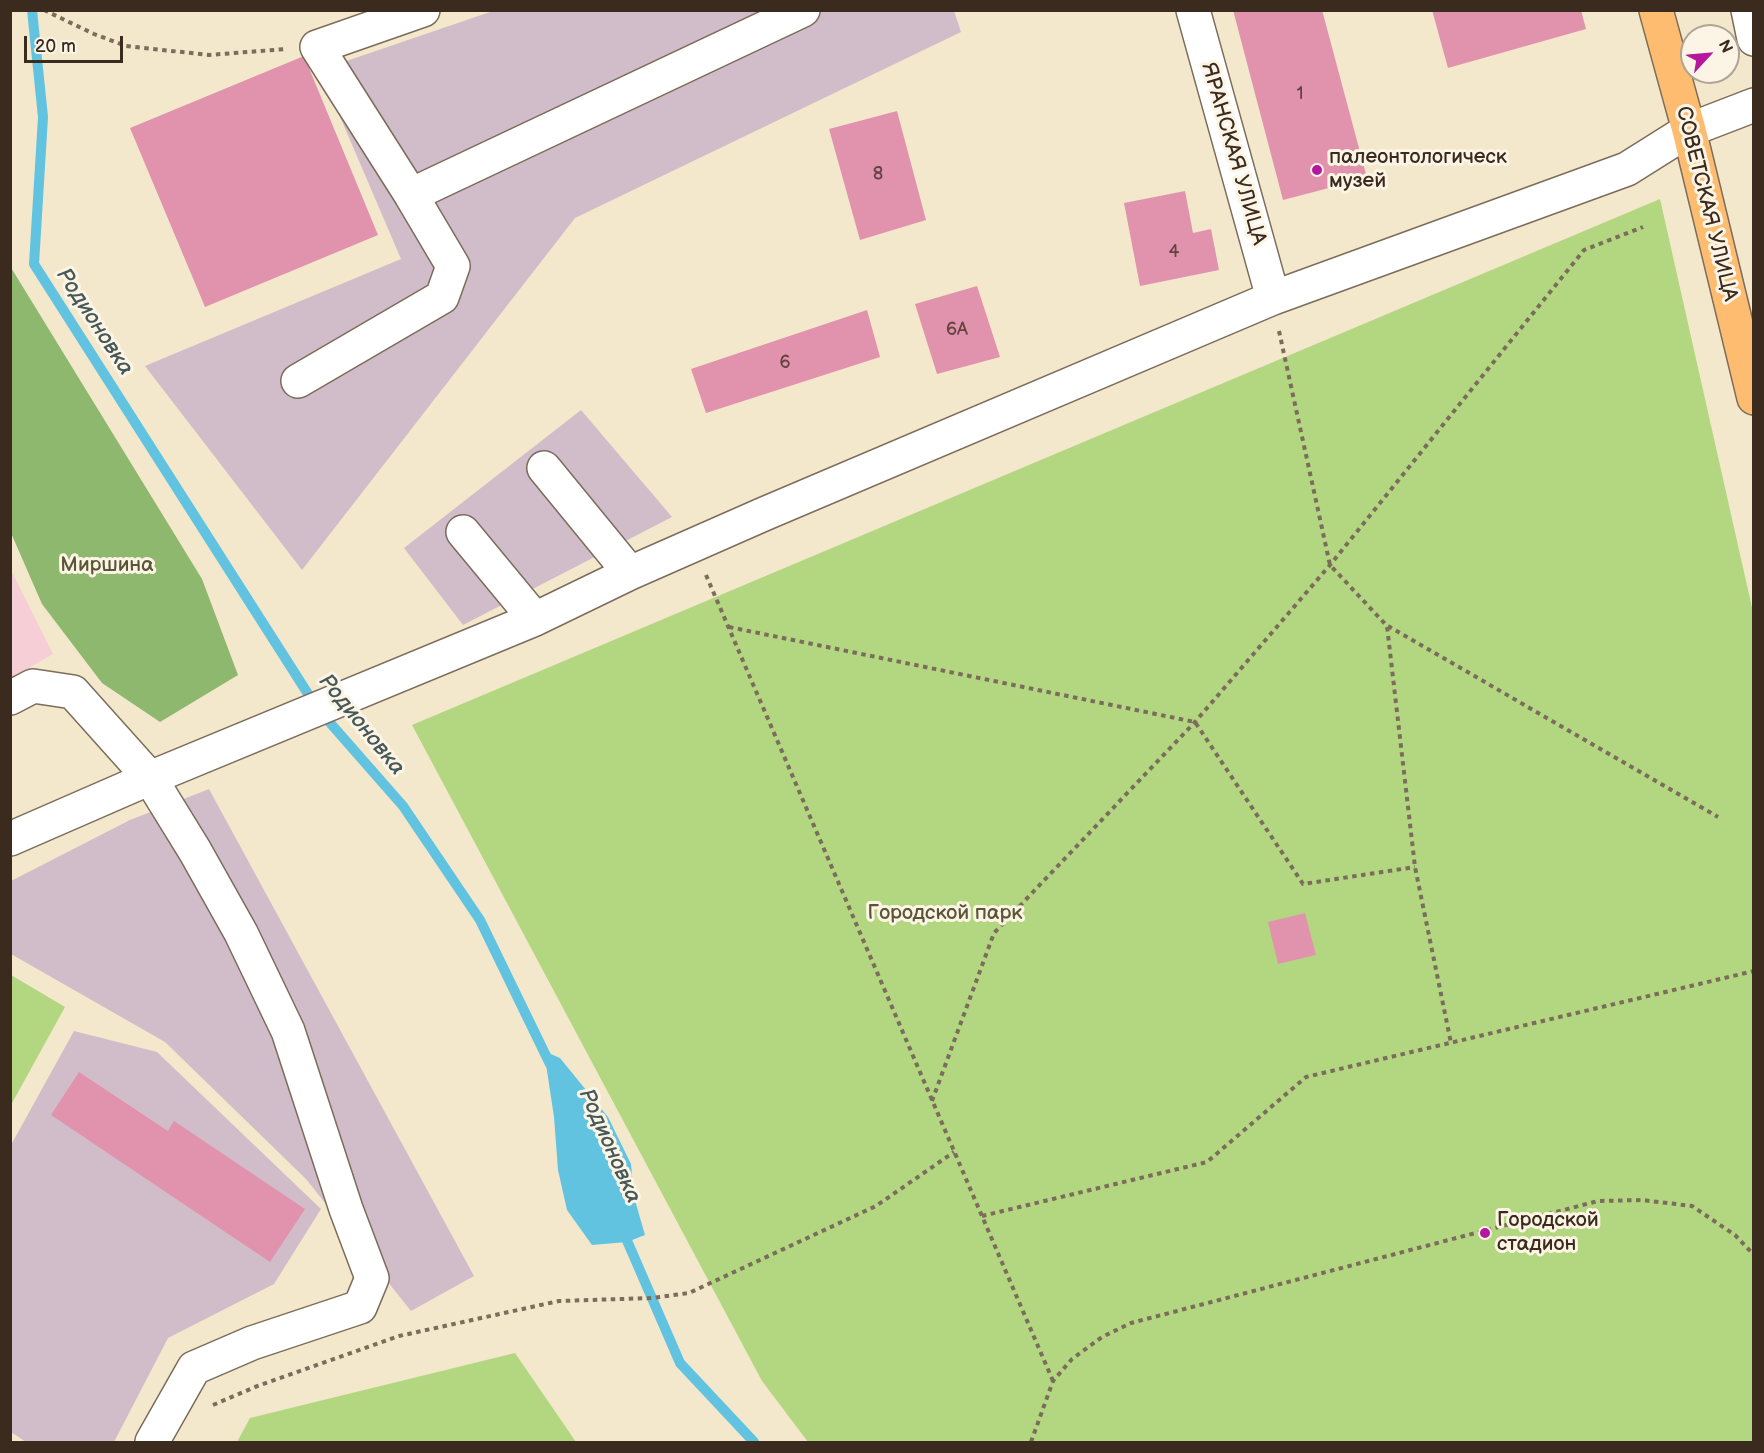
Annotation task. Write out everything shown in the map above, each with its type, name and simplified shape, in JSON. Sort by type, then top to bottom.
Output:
[{"type":"main road","name":"СОВЕТСКАЯ УЛИЦА","points":[[1656,10],[1689,130],[1754,398]]},
{"type":"street","points":[[298,381],[442,297],[453,266],[411,195],[316,47],[423,10]]},
{"type":"street","points":[[411,195],[803,10]]},
{"type":"street","name":"ЯРАНСКАЯ УЛИЦА","points":[[1193,10],[1273,298]]},
{"type":"street","points":[[1748,10],[1754,39]]},
{"type":"street","points":[[10,839],[150,778],[535,619],[630,573],[775,509],[1273,298],[1627,169],[1689,130],[1754,105]]},
{"type":"street","points":[[544,468],[630,573]]},
{"type":"street","points":[[463,532],[535,619]]},
{"type":"street","points":[[10,698],[33,686],[73,692],[150,778],[195,851],[241,933],[288,1030],[346,1209],[372,1278],[360,1307],[252,1343],[194,1368],[152,1443]]},
{"type":"path","points":[[44,10],[94,34],[126,46],[209,55],[316,47]]},
{"type":"path","points":[[932,1101],[994,933],[1195,722],[1330,565],[1584,250],[1643,226]]},
{"type":"path","points":[[1273,298],[1330,565],[1387,626],[1718,817]]},
{"type":"path","points":[[706,574],[1053,1381]]},
{"type":"path","points":[[1387,626],[1415,867],[1451,1043]]},
{"type":"path","points":[[728,627],[1195,722],[1303,884],[1415,867]]},
{"type":"path","points":[[982,1216],[1207,1162],[1306,1077],[1754,971]]},
{"type":"path","points":[[210,1407],[255,1387],[399,1335],[559,1301],[652,1298],[688,1293],[876,1206],[954,1152]]},
{"type":"path","points":[[1030,1443],[1053,1381],[1072,1359],[1102,1337],[1131,1323],[1598,1201],[1642,1200],[1692,1206],[1735,1235],[1754,1256]]},
{"type":"shaded area","points":[[493,11],[954,11],[961,32],[575,218],[302,570],[145,366],[401,259],[320,70]]},
{"type":"shaded area","points":[[581,410],[672,517],[463,625],[404,548]]},
{"type":"shaded area","points":[[10,568],[53,654],[11,678],[10,678]]},
{"type":"shaded area","points":[[209,789],[474,1276],[411,1311],[306,1179],[165,1042],[11,954],[11,881],[130,820]]},
{"type":"shaded area","points":[[74,1031],[157,1052],[321,1209],[274,1284],[168,1338],[114,1442],[26,1442],[11,1432],[11,1145]]},
{"type":"green space","name":"Городской парк","points":[[1660,199],[1753,612],[1753,1442],[808,1442],[762,1381],[412,725]]},
{"type":"green space","name":"Миршина","points":[[10,266],[202,579],[238,675],[160,722],[102,683],[42,604],[11,533]]},
{"type":"green space","points":[[11,975],[65,1007],[11,1105]]},
{"type":"green space","points":[[515,1353],[576,1442],[237,1442],[250,1418]]},
{"type":"water","points":[[544,1051],[560,1058],[608,1117],[631,1164],[634,1197],[645,1235],[627,1242],[592,1245],[567,1210],[558,1170],[554,1117]]},
{"type":"building","points":[[1233,10],[1322,10],[1367,178],[1283,200]]},
{"type":"building","points":[[1432,10],[1581,10],[1586,29],[1448,68]]},
{"type":"building","points":[[304,56],[378,235],[205,307],[130,128]]},
{"type":"building","points":[[897,111],[926,220],[860,240],[829,129]]},
{"type":"building","points":[[1185,191],[1193,233],[1211,229],[1219,270],[1140,286],[1124,203]]},
{"type":"building","points":[[977,286],[1000,357],[937,374],[915,304]]},
{"type":"building","points":[[867,310],[880,357],[706,413],[691,369]]},
{"type":"building","points":[[1305,913],[1316,955],[1278,964],[1268,922]]},
{"type":"building","points":[[79,1072],[168,1131],[174,1121],[305,1209],[270,1262],[51,1115]]},
{"type":"waterway","name":"Родионовка","points":[[32,10],[43,117],[34,264],[317,708],[403,806],[480,920],[550,1064]]},
{"type":"waterway","name":"Родионовка","points":[[622,1229],[680,1363],[754,1442]]},
{"type":"place","name":"палеонтологическ музей","points":[[1317,170]]},
{"type":"place","name":"Городской стадион","points":[[1485,1233]]}]
